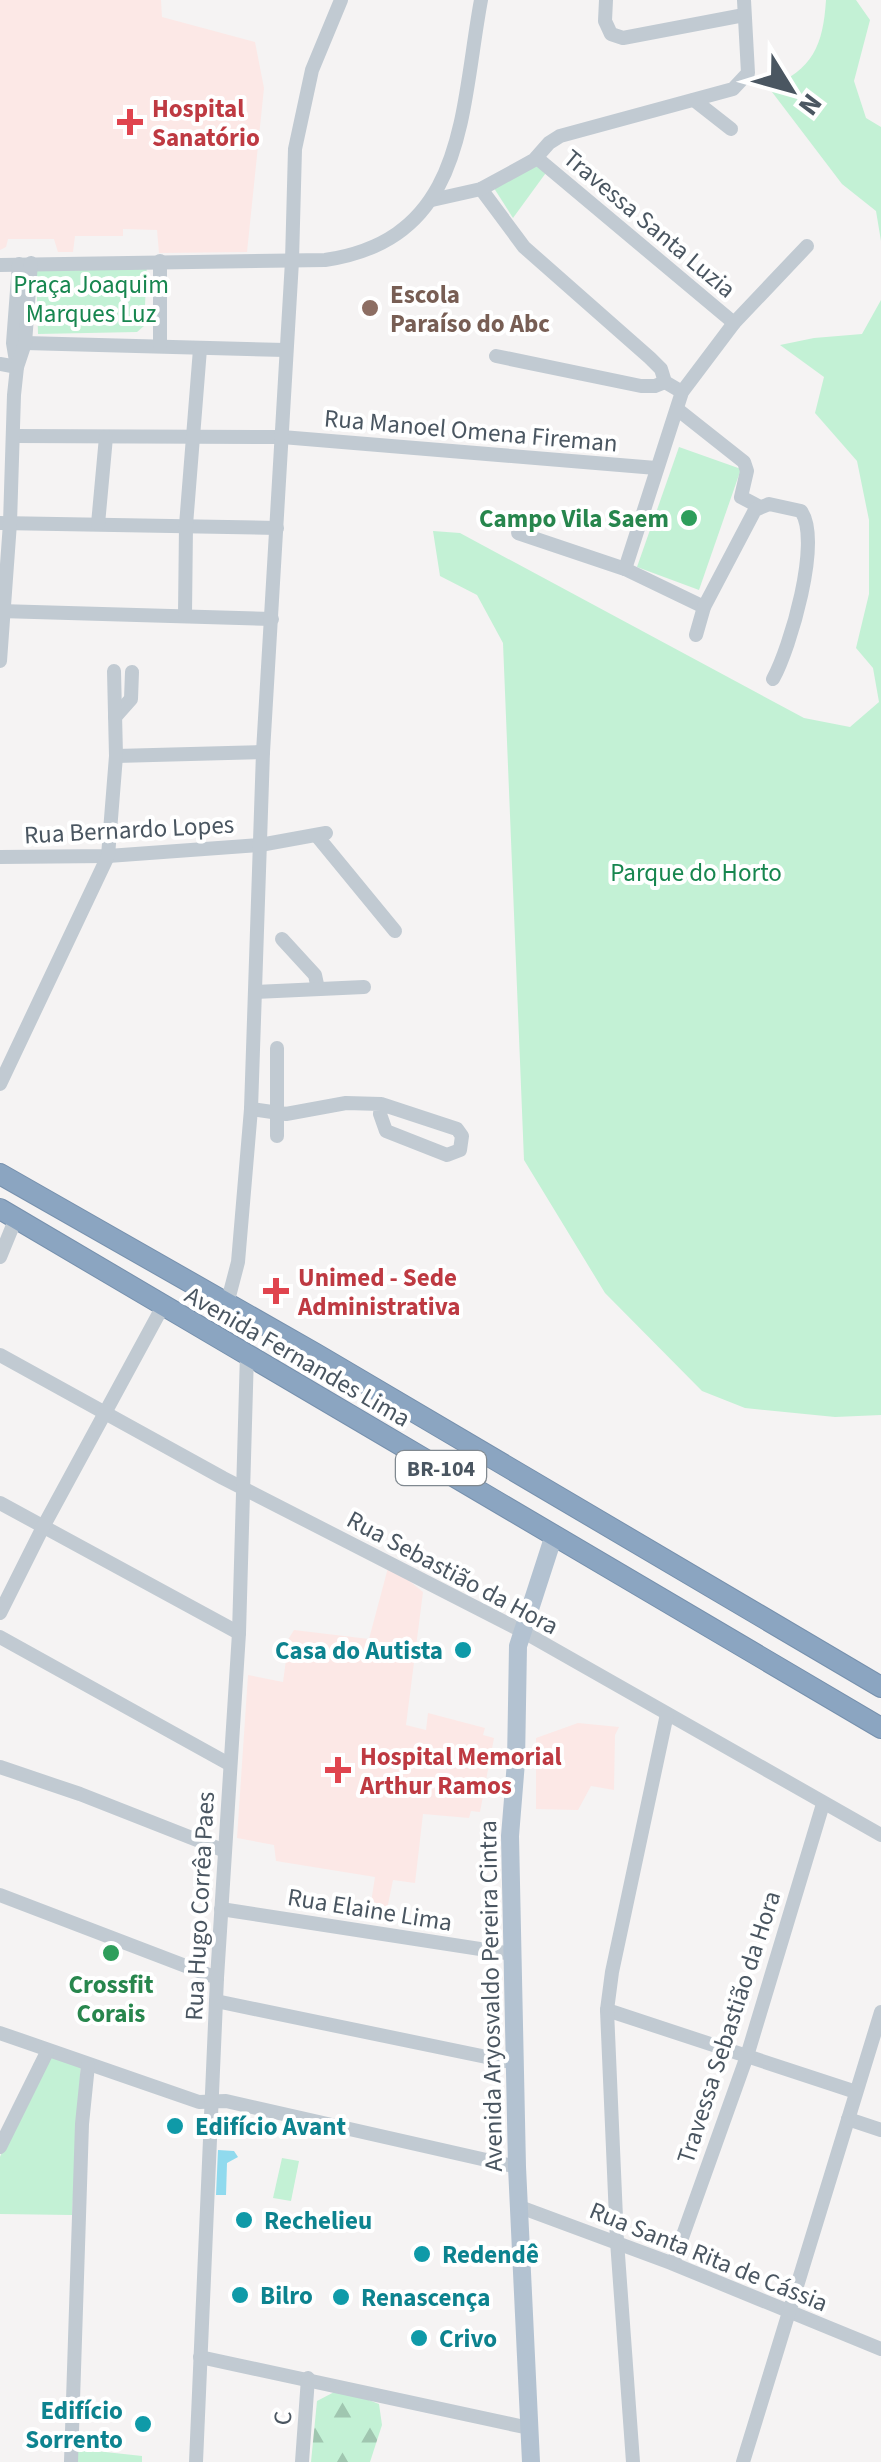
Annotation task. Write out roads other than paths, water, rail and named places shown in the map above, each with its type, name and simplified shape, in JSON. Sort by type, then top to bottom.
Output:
[{"type":"highway","name":"Avenida Fernandes Lima","points":[[0,1174],[881,1688]]},
{"type":"highway","name":"Avenida Fernandes Lima","points":[[8,1214],[881,1728]]},
{"type":"main road","name":"Avenida Aryosvaldo Pereira Cintra","points":[[531,2462],[517,2166],[510,1836],[518,1646],[554,1535]]},
{"type":"street","points":[[227,1304],[238,1262],[251,1110],[263,752],[295,150],[312,70],[341,0]]},
{"type":"street","points":[[0,264],[324,260],[369,250],[411,224],[432,200],[454,146],[481,0]]},
{"type":"street","points":[[432,200],[481,189],[537,158],[560,136],[728,91],[740,85],[748,74],[744,8],[624,38],[610,34],[605,22],[606,0]]},
{"type":"street","points":[[694,100],[731,129]]},
{"type":"street","name":"Travessa Santa Luzia","points":[[537,158],[734,323]]},
{"type":"street","points":[[481,189],[524,247],[650,358],[665,382],[682,392]]},
{"type":"street","points":[[625,570],[682,392],[734,323],[807,246]]},
{"type":"street","points":[[160,261],[160,346]]},
{"type":"street","points":[[16,367],[24,343],[25,263]]},
{"type":"street","points":[[0,661],[5,523],[14,436],[14,343],[25,263]]},
{"type":"street","points":[[24,343],[285,350]]},
{"type":"street","points":[[185,614],[186,525],[200,348]]},
{"type":"street","points":[[496,356],[641,386],[665,382]]},
{"type":"street","points":[[0,364],[16,367]]},
{"type":"street","points":[[0,412],[14,396]]},
{"type":"street","points":[[677,409],[744,462],[747,471],[740,497],[758,506],[769,504],[797,511],[804,514],[810,526],[803,592],[773,679]]},
{"type":"street","name":"Rua Manoel Omena Fireman","points":[[14,436],[282,437],[656,468]]},
{"type":"street","points":[[98,524],[106,436]]},
{"type":"street","points":[[696,635],[704,606],[758,506]]},
{"type":"street","points":[[5,523],[277,528]]},
{"type":"street","points":[[518,533],[625,570],[704,606]]},
{"type":"street","points":[[2,611],[272,619]]},
{"type":"street","points":[[0,1084],[108,856],[116,756],[114,671]]},
{"type":"street","points":[[115,717],[131,699],[132,672]]},
{"type":"street","points":[[116,756],[263,752]]},
{"type":"street","name":"Rua Bernardo Lopes","points":[[0,857],[108,856],[260,845],[322,834],[394,931]]},
{"type":"street","points":[[282,938],[315,975],[318,989]]},
{"type":"street","points":[[255,992],[364,987]]},
{"type":"street","points":[[277,1048],[277,1136]]},
{"type":"street","points":[[251,1110],[291,1113],[346,1104],[381,1104],[457,1129],[462,1146],[448,1155],[386,1130],[381,1104]]},
{"type":"street","points":[[0,1258],[8,1214]]},
{"type":"street","points":[[0,1613],[163,1306]]},
{"type":"street","name":"Rua Hugo Corrêa Paes","points":[[196,2462],[217,1978],[238,1633],[247,1353]]},
{"type":"street","name":"Rua Sebastião da Hora","points":[[0,1355],[243,1488],[522,1631],[881,1835]]},
{"type":"street","points":[[0,1503],[238,1633]]},
{"type":"street","points":[[0,1637],[228,1764]]},
{"type":"street","points":[[633,2462],[617,2242],[608,2010],[612,1972],[667,1714]]},
{"type":"street","points":[[0,1766],[225,1851]]},
{"type":"street","name":"Travessa Sebastião da Hora","points":[[672,2263],[747,2056],[823,1804]]},
{"type":"street","points":[[0,1896],[217,1978]]},
{"type":"street","name":"Rua Elaine Lima","points":[[221,1909],[512,1954]]},
{"type":"street","points":[[216,2002],[515,2063]]},
{"type":"street","points":[[608,2010],[856,2092]]},
{"type":"street","points":[[743,2462],[881,2012]]},
{"type":"street","points":[[0,2033],[200,2102],[226,2101],[517,2166]]},
{"type":"street","points":[[0,2147],[46,2052]]},
{"type":"street","points":[[71,2462],[82,2124],[88,2065]]},
{"type":"street","points":[[848,2119],[881,2130]]},
{"type":"street","name":"Rua Santa Rita de Cássia","points":[[520,2206],[881,2348]]},
{"type":"street","points":[[200,2357],[529,2428]]},
{"type":"street","name":"C","points":[[302,2462],[308,2378]]},
{"type":"water","points":[[218,2150],[234,2151],[238,2157],[227,2163],[226,2195],[216,2195]]},
{"type":"place","name":"Hospital Sanatório","points":[[130,122]]},
{"type":"place","name":"Escola Paraíso do Abc","points":[[370,308]]},
{"type":"place","name":"Campo Vila Saem","points":[[689,518]]},
{"type":"place","name":"Unimed - Sede Administrativa","points":[[276,1291]]},
{"type":"place","name":"Casa do Autista","points":[[463,1650]]},
{"type":"place","name":"Hospital Memorial Arthur Ramos","points":[[338,1770]]},
{"type":"place","name":"Crossfit Corais","points":[[111,1953]]},
{"type":"place","name":"Edifício Avant","points":[[175,2126]]},
{"type":"place","name":"Rechelieu","points":[[244,2220]]},
{"type":"place","name":"Redendê","points":[[422,2254]]},
{"type":"place","name":"Bilro","points":[[240,2295]]},
{"type":"place","name":"Renascença","points":[[341,2297]]},
{"type":"place","name":"Crivo","points":[[419,2338]]},
{"type":"place","name":"Edifício Sorrento","points":[[143,2424]]},
{"type":"park label","name":"Praça Joaquim Marques Luz","points":[[91,298]]},
{"type":"park label","name":"Parque do Horto","points":[[696,872]]}]
